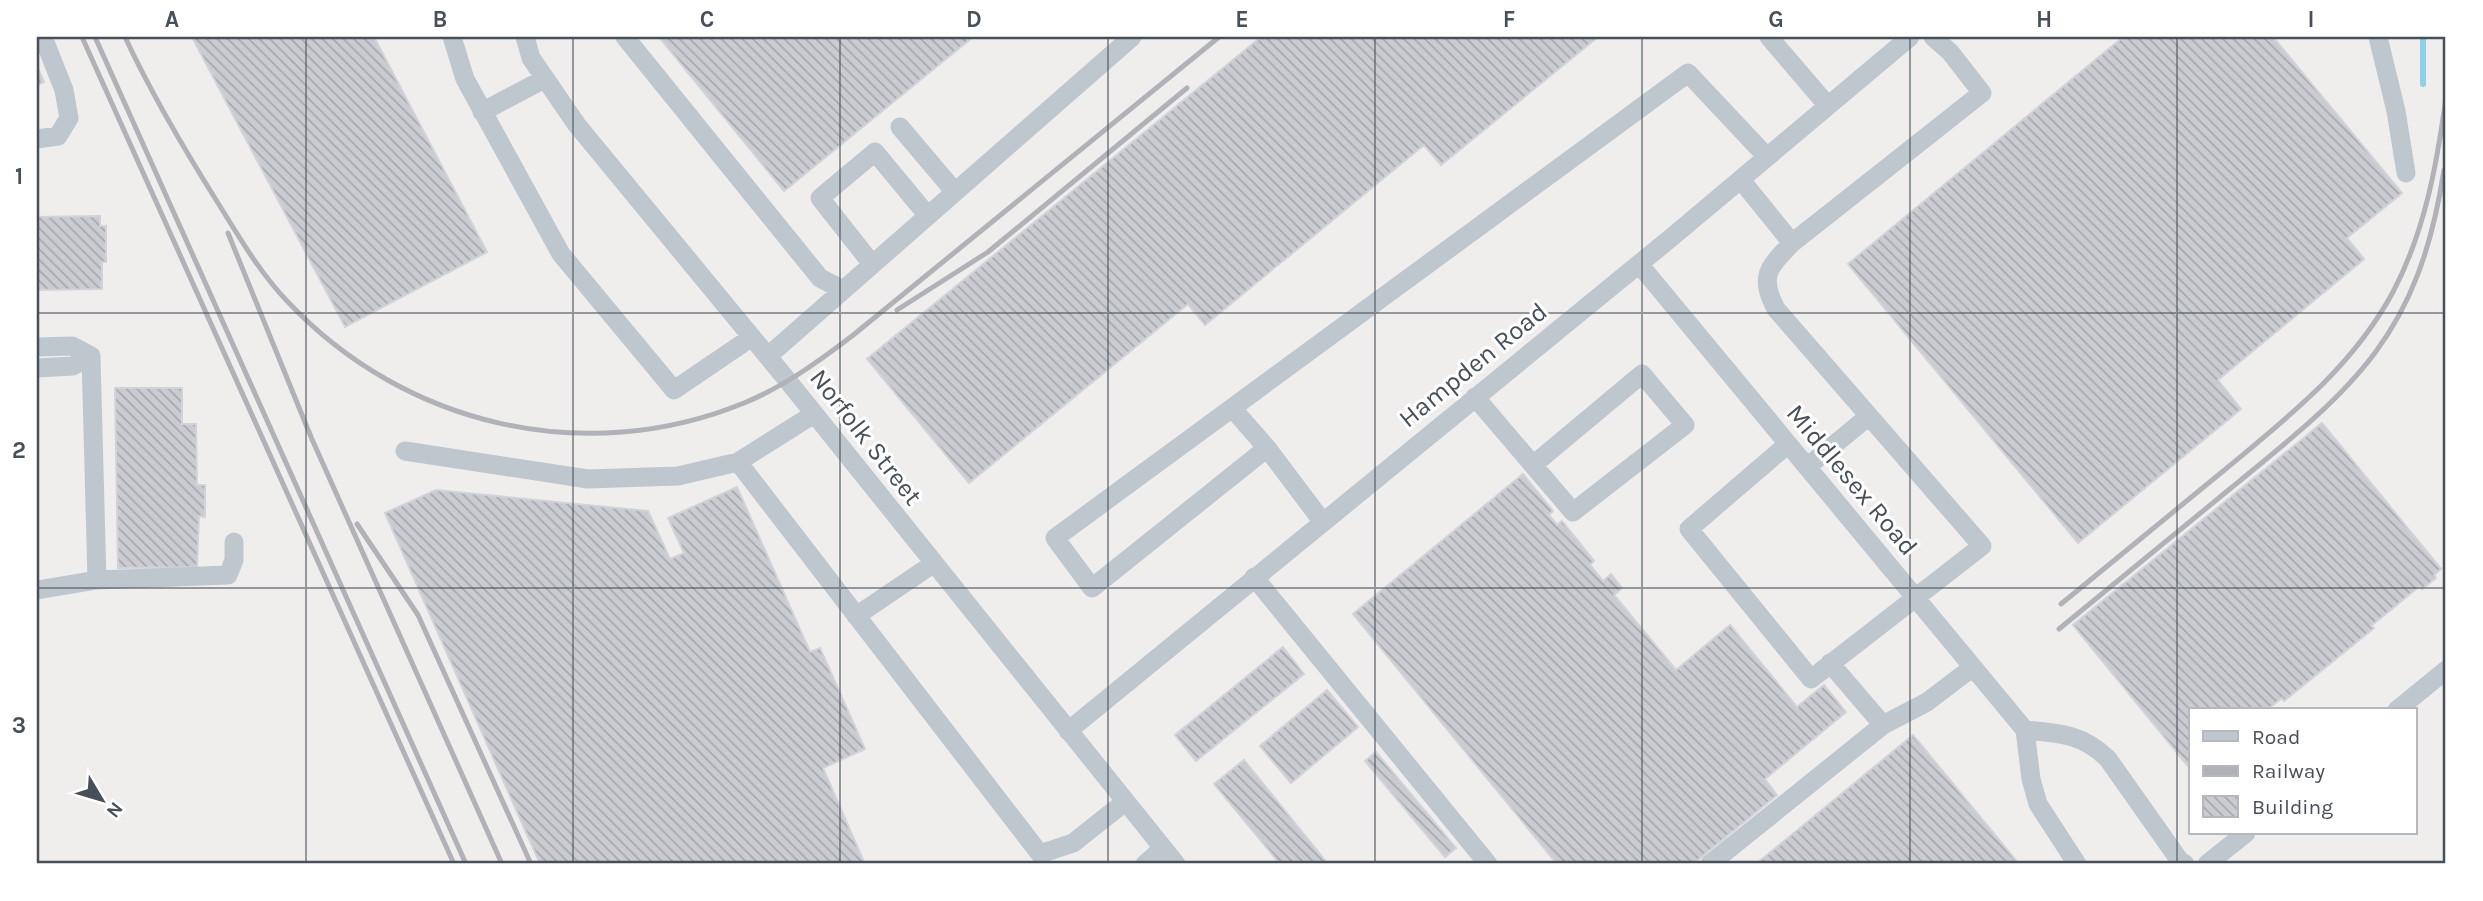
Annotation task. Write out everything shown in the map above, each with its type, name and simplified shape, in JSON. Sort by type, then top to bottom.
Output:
[{"type":"street","points":[[37,139],[58,136],[69,118],[64,90],[43,37]]},
{"type":"street","points":[[452,37],[465,79],[561,254],[674,390],[752,337]]},
{"type":"street","name":"Norfolk Street","points":[[525,37],[531,58],[577,125],[768,356],[1176,864]]},
{"type":"street","points":[[625,37],[820,278],[843,290]]},
{"type":"street","points":[[768,356],[1132,37]]},
{"type":"street","name":"Hampden Road","points":[[1068,732],[1741,180],[1910,37]]},
{"type":"street","points":[[1788,444],[1689,529],[1811,679],[1982,545],[1776,309],[1767,292],[1766,278],[1772,264],[1792,243],[1982,93],[1950,52],[1933,37]]},
{"type":"street","points":[[2378,37],[2406,173]]},
{"type":"street","points":[[1777,40],[1828,106]]},
{"type":"street","points":[[1267,448],[1092,588],[1055,538],[1688,73],[1767,157]]},
{"type":"street","points":[[482,112],[544,79]]},
{"type":"street","points":[[900,127],[955,192]]},
{"type":"street","points":[[872,264],[820,198],[876,152],[928,216]]},
{"type":"street","points":[[1741,180],[1792,243]]},
{"type":"street","name":"Middlesex Road","points":[[1639,264],[2025,730]]},
{"type":"street","points":[[37,347],[72,346],[92,356]]},
{"type":"street","points":[[37,368],[73,366],[92,356]]},
{"type":"street","points":[[92,356],[97,580]]},
{"type":"street","points":[[1475,397],[1573,512],[1685,425],[1642,374],[1533,465]]},
{"type":"street","points":[[1232,408],[1267,448],[1322,521]]},
{"type":"street","points":[[405,451],[588,479],[678,476],[738,462],[814,414]]},
{"type":"street","points":[[1807,467],[1869,416]]},
{"type":"street","points":[[738,462],[1040,854],[1073,843],[1125,802]]},
{"type":"street","points":[[37,590],[97,580],[228,575],[234,560],[234,542]]},
{"type":"street","points":[[856,616],[933,564]]},
{"type":"street","points":[[1254,577],[1488,864]]},
{"type":"street","points":[[1829,663],[1883,725]]},
{"type":"street","points":[[1710,864],[1883,725],[1927,702],[1973,667]]},
{"type":"street","points":[[2399,708],[2446,670]]},
{"type":"street","points":[[2077,864],[2038,804],[2031,779],[2025,730],[2074,734],[2095,745],[2108,759],[2180,862],[2185,864]]},
{"type":"street","points":[[2207,864],[2245,834]]},
{"type":"street","points":[[1145,864],[1163,848]]},
{"type":"building","points":[[192,37],[374,37],[487,252],[345,327]]},
{"type":"building","points":[[659,37],[973,37],[784,191]]},
{"type":"building","points":[[1261,37],[1598,37],[1441,165],[1424,145],[1205,325],[1188,304],[969,483],[867,359]]},
{"type":"building","points":[[2123,37],[2273,37],[2402,193],[2347,238],[2364,259],[2218,380],[2241,409],[2078,543],[1848,264]]},
{"type":"building","points":[[37,66],[44,82],[37,85]]},
{"type":"building","points":[[100,216],[100,226],[106,226],[106,262],[102,262],[102,289],[37,290],[37,217]]},
{"type":"building","points":[[115,388],[182,388],[182,424],[196,424],[197,485],[205,485],[205,517],[199,516],[197,567],[118,568]]},
{"type":"building","points":[[2322,423],[2441,569],[2434,575],[2436,578],[2422,589],[2420,586],[2371,626],[2374,628],[2284,701],[2282,698],[2270,708],[2189,708],[2189,768],[2073,625]]},
{"type":"building","points":[[1523,474],[1553,511],[1549,515],[1557,525],[1562,521],[1594,561],[1590,565],[1603,581],[1611,574],[1622,588],[1614,595],[1676,670],[1730,625],[1797,707],[1824,685],[1846,712],[1765,779],[1777,795],[1693,864],[1557,864],[1353,614]]},
{"type":"building","points":[[737,487],[810,652],[820,648],[865,749],[823,768],[864,862],[540,864],[385,513],[436,490],[648,511],[670,559],[684,553],[668,518]]},
{"type":"building","points":[[1283,647],[1304,674],[1196,761],[1175,735]]},
{"type":"building","points":[[1327,690],[1358,727],[1291,783],[1260,746]]},
{"type":"building","points":[[1913,735],[2019,864],[1756,864]]},
{"type":"building","points":[[1376,752],[1456,848],[1445,857],[1365,761]]},
{"type":"building","points":[[1244,760],[1328,864],[1280,864],[1214,784]]},
{"type":"waterway","points":[[2423,37],[2423,84]]},
{"type":"railway","points":[[82,37],[454,864]]},
{"type":"railway","points":[[95,37],[466,864]]},
{"type":"railway","points":[[125,37],[169,122],[250,254],[288,302],[335,345],[386,379],[442,406],[500,423],[561,432],[622,432],[684,422],[744,403],[786,382],[852,336],[1219,37]]},
{"type":"railway","points":[[897,310],[988,252],[1187,88]]},
{"type":"railway","points":[[2061,604],[2294,411],[2358,345],[2393,292],[2414,245],[2434,172],[2446,97]]},
{"type":"railway","points":[[2059,629],[2313,419],[2346,387],[2374,354],[2398,317],[2417,276],[2432,227],[2444,170]]},
{"type":"railway","points":[[228,233],[311,437],[502,864]]},
{"type":"railway","points":[[357,524],[418,615],[531,864]]}]
